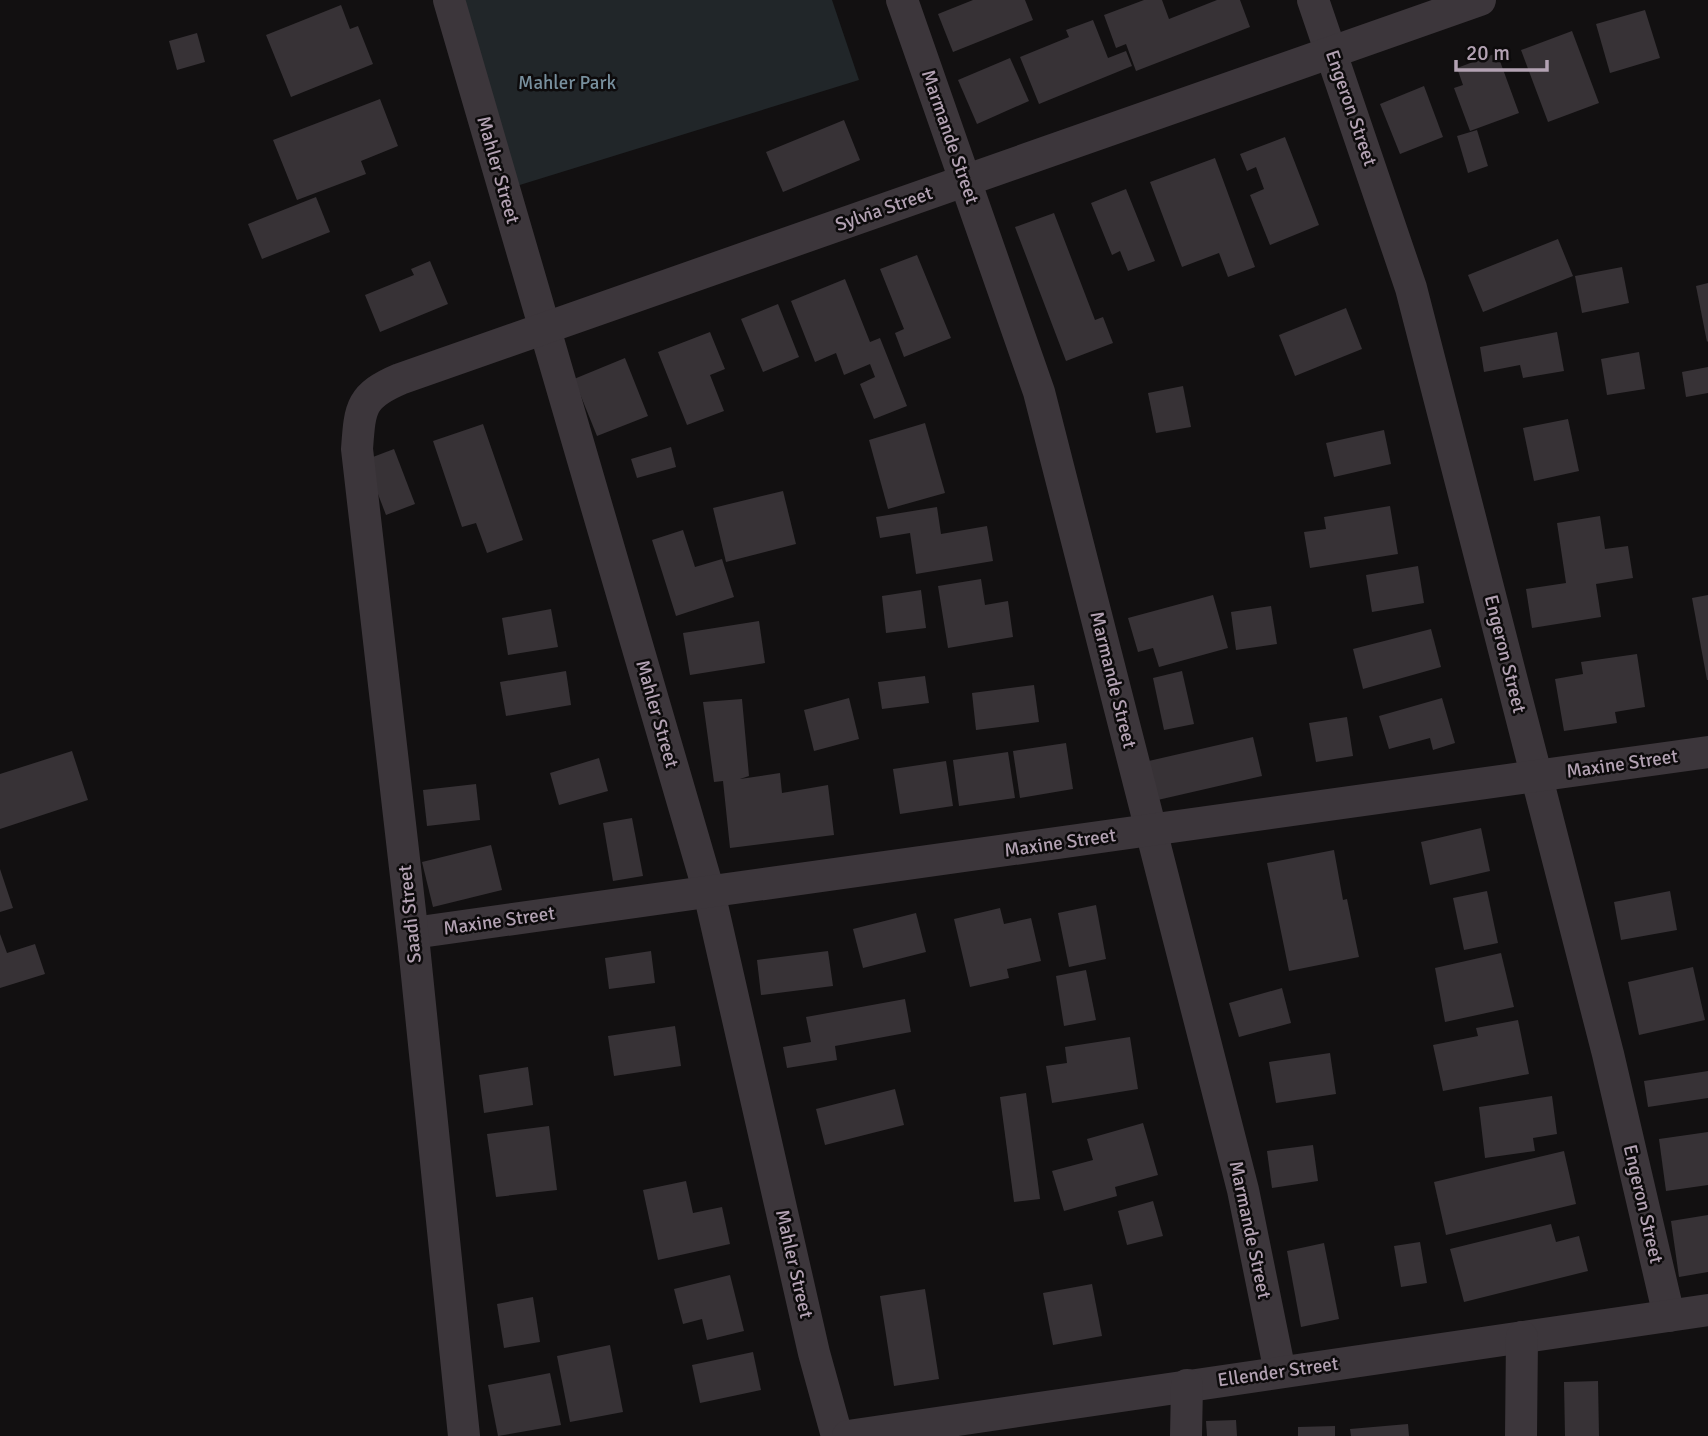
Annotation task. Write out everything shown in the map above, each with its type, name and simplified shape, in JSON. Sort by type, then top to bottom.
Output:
[{"type":"street","name":"Mahler Street","points":[[449,0],[709,892],[814,1353],[837,1436]]},
{"type":"street","name":"Marmande Street","points":[[902,0],[1039,392],[1244,1191],[1280,1372]]},
{"type":"street","name":"Engeron Street","points":[[1313,0],[1412,288],[1608,1054],[1669,1316]]},
{"type":"street","name":"Sylvia Street","points":[[371,396],[377,389],[400,379],[1480,0]]},
{"type":"street","name":"Saadi Street","points":[[371,396],[360,411],[358,449],[413,933],[464,1436]]},
{"type":"street","name":"Maxine Street","points":[[413,933],[1708,752]]},
{"type":"street","name":"Ellender Street","points":[[848,1436],[1708,1310]]},
{"type":"street","points":[[1521,1436],[1522,1337]]},
{"type":"street","points":[[1186,1436],[1187,1385]]},
{"type":"green space","name":"Mahler Park","points":[[455,0],[832,0],[859,80],[510,188]]},
{"type":"building","points":[[973,0],[1025,0],[1033,20],[953,52],[938,14]]},
{"type":"building","points":[[1144,0],[1162,0],[1169,19],[1217,0],[1240,0],[1250,27],[1136,71],[1126,44],[1116,48],[1104,15]]},
{"type":"building","points":[[341,5],[350,29],[358,26],[373,64],[291,97],[266,35]]},
{"type":"building","points":[[1645,10],[1660,58],[1610,73],[1596,24]]},
{"type":"building","points":[[1093,20],[1108,58],[1126,51],[1132,66],[1039,104],[1020,57],[1069,37],[1066,30]]},
{"type":"building","points":[[1572,31],[1599,103],[1548,122],[1521,50]]},
{"type":"building","points":[[197,33],[205,62],[177,70],[169,41]]},
{"type":"building","points":[[1497,53],[1519,113],[1470,131],[1454,88],[1463,85],[1457,68]]},
{"type":"building","points":[[1010,58],[1029,101],[977,124],[958,80]]},
{"type":"building","points":[[1424,86],[1443,137],[1400,154],[1380,104]]},
{"type":"building","points":[[380,99],[398,146],[361,161],[366,174],[297,200],[273,140]]},
{"type":"building","points":[[844,120],[860,160],[783,192],[766,152]]},
{"type":"building","points":[[1477,130],[1488,166],[1468,173],[1457,136]]},
{"type":"building","points":[[1285,137],[1319,225],[1270,245],[1250,195],[1264,189],[1256,167],[1247,171],[1240,154]]},
{"type":"building","points":[[1215,158],[1255,267],[1228,277],[1219,253],[1182,267],[1150,182]]},
{"type":"building","points":[[1126,189],[1155,261],[1128,271],[1120,251],[1112,255],[1091,203]]},
{"type":"building","points":[[316,197],[330,232],[262,259],[248,224]]},
{"type":"building","points":[[1054,213],[1095,320],[1103,317],[1113,343],[1066,361],[1015,227]]},
{"type":"building","points":[[1558,239],[1573,276],[1483,312],[1468,275]]},
{"type":"building","points":[[917,255],[951,338],[904,357],[895,333],[904,329],[880,269]]},
{"type":"building","points":[[430,261],[448,304],[380,332],[365,295],[414,275],[411,269]]},
{"type":"building","points":[[1622,267],[1629,303],[1582,313],[1575,276]]},
{"type":"building","points":[[845,279],[870,342],[880,338],[907,406],[874,419],[860,384],[875,377],[870,364],[844,375],[836,353],[815,362],[791,301]]},
{"type":"building","points":[[1708,283],[1708,341],[1707,342],[1696,286]]},
{"type":"building","points":[[778,304],[799,357],[763,372],[741,319]]},
{"type":"building","points":[[1346,308],[1362,349],[1295,376],[1279,335]]},
{"type":"building","points":[[710,332],[725,369],[710,375],[724,411],[687,425],[658,352]]},
{"type":"building","points":[[1557,332],[1564,371],[1523,378],[1520,365],[1484,372],[1480,347]]},
{"type":"building","points":[[1639,352],[1645,389],[1607,395],[1601,359]]},
{"type":"building","points":[[625,358],[648,416],[597,436],[574,379]]},
{"type":"building","points":[[1708,367],[1708,393],[1686,397],[1682,372]]},
{"type":"building","points":[[1183,386],[1191,427],[1156,433],[1148,393]]},
{"type":"building","points":[[1568,419],[1579,471],[1534,481],[1523,428]]},
{"type":"building","points":[[925,423],[945,493],[888,509],[869,440]]},
{"type":"building","points":[[483,424],[523,540],[487,553],[476,523],[462,527],[433,441]]},
{"type":"building","points":[[1384,430],[1391,464],[1334,477],[1326,443]]},
{"type":"building","points":[[671,447],[676,467],[637,478],[631,459]]},
{"type":"building","points":[[394,449],[415,504],[386,515],[365,460]]},
{"type":"building","points":[[783,491],[796,544],[726,562],[713,508]]},
{"type":"building","points":[[1390,506],[1398,554],[1310,568],[1304,532],[1326,529],[1324,517]]},
{"type":"building","points":[[937,507],[941,534],[987,526],[993,561],[916,574],[910,533],[880,538],[876,517]]},
{"type":"building","points":[[1600,516],[1605,549],[1628,546],[1633,578],[1596,584],[1601,617],[1532,628],[1526,589],[1566,583],[1557,523]]},
{"type":"building","points":[[683,530],[695,567],[722,559],[734,597],[676,616],[652,540]]},
{"type":"building","points":[[1418,566],[1424,603],[1372,612],[1366,575]]},
{"type":"building","points":[[981,579],[985,605],[1008,601],[1013,637],[948,648],[938,586]]},
{"type":"building","points":[[921,590],[926,628],[886,633],[882,596]]},
{"type":"building","points":[[1213,595],[1228,648],[1159,667],[1153,648],[1138,652],[1128,618]]},
{"type":"building","points":[[1708,595],[1708,680],[1707,680],[1692,598]]},
{"type":"building","points":[[1271,606],[1277,644],[1236,650],[1231,612]]},
{"type":"building","points":[[551,609],[558,647],[508,655],[502,618]]},
{"type":"building","points":[[759,621],[765,663],[690,675],[683,633]]},
{"type":"building","points":[[1431,629],[1441,667],[1363,689],[1353,649]]},
{"type":"building","points":[[1637,654],[1645,707],[1615,712],[1617,723],[1564,731],[1555,679],[1583,674],[1581,662]]},
{"type":"building","points":[[566,671],[571,705],[506,716],[500,682]]},
{"type":"building","points":[[1182,671],[1194,724],[1164,730],[1153,678]]},
{"type":"building","points":[[925,676],[929,703],[882,709],[878,682]]},
{"type":"building","points":[[1034,685],[1039,722],[976,730],[972,693]]},
{"type":"building","points":[[849,698],[859,739],[814,751],[804,710]]},
{"type":"building","points":[[1442,698],[1455,743],[1433,750],[1430,738],[1389,749],[1379,716]]},
{"type":"building","points":[[742,699],[749,776],[740,779],[780,773],[782,793],[828,785],[834,835],[730,848],[723,781],[714,782],[703,702]]},
{"type":"building","points":[[1347,717],[1353,756],[1316,762],[1309,723]]},
{"type":"building","points":[[1253,737],[1262,776],[1149,802],[1140,763]]},
{"type":"building","points":[[1066,743],[1073,789],[1020,798],[1013,751]]},
{"type":"building","points":[[72,751],[88,800],[0,829],[0,774]]},
{"type":"building","points":[[1008,752],[1015,798],[959,806],[953,760]]},
{"type":"building","points":[[599,758],[608,791],[559,805],[550,773]]},
{"type":"building","points":[[946,761],[953,806],[900,814],[893,769]]},
{"type":"building","points":[[476,784],[480,820],[427,826],[423,790]]},
{"type":"building","points":[[632,818],[643,876],[613,881],[603,823]]},
{"type":"building","points":[[1481,828],[1490,871],[1430,885],[1421,842]]},
{"type":"building","points":[[491,845],[502,890],[433,907],[422,862]]},
{"type":"building","points":[[1334,850],[1343,900],[1347,899],[1359,957],[1289,971],[1267,863]]},
{"type":"building","points":[[0,869],[13,908],[0,912]]},
{"type":"building","points":[[1487,891],[1498,943],[1464,950],[1453,898]]},
{"type":"building","points":[[1670,891],[1677,930],[1621,940],[1614,902]]},
{"type":"building","points":[[1096,905],[1106,959],[1069,967],[1058,913]]},
{"type":"building","points":[[1000,908],[1004,924],[1031,918],[1041,961],[1007,969],[1009,978],[970,987],[954,919]]},
{"type":"building","points":[[916,913],[926,952],[863,968],[853,929]]},
{"type":"building","points":[[0,934],[7,953],[35,944],[45,974],[0,988]]},
{"type":"building","points":[[651,951],[655,983],[609,989],[605,958]]},
{"type":"building","points":[[828,951],[833,986],[761,995],[757,960]]},
{"type":"building","points":[[1501,953],[1514,1007],[1445,1022],[1435,968]]},
{"type":"building","points":[[1693,967],[1705,1020],[1639,1035],[1628,982]]},
{"type":"building","points":[[1086,970],[1096,1020],[1064,1026],[1056,976]]},
{"type":"building","points":[[1282,988],[1291,1023],[1239,1037],[1229,1003]]},
{"type":"building","points":[[905,999],[911,1032],[835,1046],[837,1060],[787,1068],[783,1047],[811,1042],[806,1017]]},
{"type":"building","points":[[1518,1020],[1529,1074],[1443,1091],[1433,1045],[1478,1036],[1476,1028]]},
{"type":"building","points":[[675,1026],[681,1066],[614,1076],[608,1036]]},
{"type":"building","points":[[1130,1037],[1138,1089],[1052,1103],[1046,1066],[1067,1063],[1065,1047]]},
{"type":"building","points":[[1330,1053],[1336,1094],[1276,1103],[1269,1062]]},
{"type":"building","points":[[528,1067],[533,1105],[484,1113],[479,1075]]},
{"type":"building","points":[[1708,1071],[1708,1098],[1648,1107],[1644,1081]]},
{"type":"building","points":[[895,1089],[904,1125],[825,1145],[816,1109]]},
{"type":"building","points":[[1026,1093],[1040,1199],[1014,1202],[1000,1097]]},
{"type":"building","points":[[1552,1096],[1557,1134],[1533,1138],[1535,1151],[1485,1158],[1479,1107]]},
{"type":"building","points":[[1143,1123],[1158,1175],[1115,1187],[1117,1196],[1064,1211],[1052,1171],[1093,1160],[1087,1139]]},
{"type":"building","points":[[549,1126],[557,1190],[496,1197],[487,1134]]},
{"type":"building","points":[[1708,1132],[1708,1185],[1666,1191],[1659,1139]]},
{"type":"building","points":[[1313,1145],[1318,1181],[1272,1188],[1267,1151]]},
{"type":"building","points":[[1564,1151],[1576,1204],[1446,1235],[1434,1182]]},
{"type":"building","points":[[686,1181],[693,1213],[722,1207],[730,1244],[658,1260],[643,1190]]},
{"type":"building","points":[[1153,1201],[1163,1236],[1127,1245],[1118,1211]]},
{"type":"building","points":[[1708,1215],[1708,1272],[1679,1277],[1671,1221]]},
{"type":"building","points":[[1551,1224],[1556,1242],[1579,1236],[1588,1271],[1464,1302],[1450,1249]]},
{"type":"building","points":[[1420,1242],[1427,1283],[1401,1287],[1394,1246]]},
{"type":"building","points":[[1324,1243],[1339,1319],[1301,1327],[1287,1251]]},
{"type":"building","points":[[730,1275],[744,1331],[707,1340],[702,1319],[683,1324],[674,1289]]},
{"type":"building","points":[[1092,1284],[1102,1336],[1053,1345],[1043,1293]]},
{"type":"building","points":[[925,1289],[939,1379],[894,1386],[880,1296]]},
{"type":"building","points":[[533,1297],[540,1342],[504,1348],[497,1304]]},
{"type":"building","points":[[610,1345],[623,1412],[570,1422],[557,1356]]},
{"type":"building","points":[[753,1352],[761,1390],[700,1403],[692,1365]]},
{"type":"building","points":[[550,1373],[561,1425],[498,1436],[488,1385]]},
{"type":"building","points":[[1598,1381],[1599,1436],[1565,1436],[1564,1382]]},
{"type":"building","points":[[1236,1420],[1237,1436],[1207,1436],[1206,1421]]},
{"type":"building","points":[[1408,1424],[1409,1436],[1351,1436],[1350,1429]]},
{"type":"building","points":[[1335,1426],[1335,1436],[1298,1436],[1298,1427]]}]
